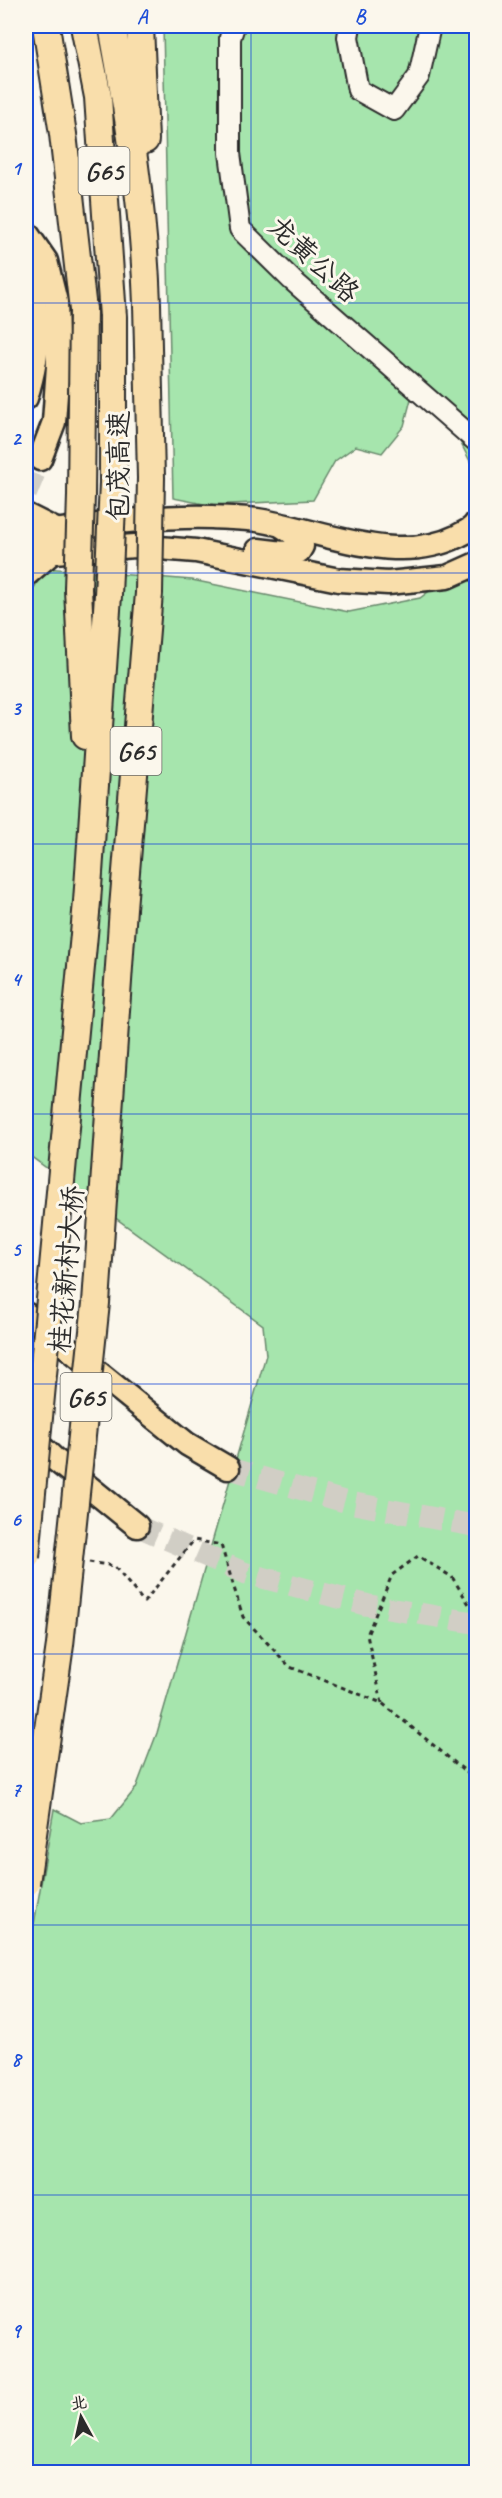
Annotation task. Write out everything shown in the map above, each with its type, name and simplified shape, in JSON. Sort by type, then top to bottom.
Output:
[{"type":"highway","points":[[46,26],[63,134],[82,310],[78,590],[82,699],[92,813]]},
{"type":"highway","name":"包茂高速","points":[[84,26],[98,97],[114,317],[113,483],[108,596],[87,902]]},
{"type":"highway","name":"包茂高速","points":[[112,26],[130,122],[146,260],[151,478],[149,593],[123,908]]},
{"type":"highway","points":[[140,26],[145,117],[146,260]]},
{"type":"highway","name":"桂花新村大桥","points":[[26,1557],[87,902]]},
{"type":"highway","name":"桂花新村大桥","points":[[26,1883],[60,1645],[96,1303],[123,908]]},
{"type":"main road","name":"龙黄公路","points":[[234,26],[230,38],[230,153],[240,229],[292,280],[477,441]]},
{"type":"main road","points":[[350,26],[348,37],[358,90],[394,110],[419,76],[430,26]]},
{"type":"main road","points":[[26,232],[46,261],[56,302],[58,366],[54,422],[40,459]]},
{"type":"main road","points":[[26,265],[39,330],[34,372],[26,398]]},
{"type":"main road","points":[[26,515],[56,540]]},
{"type":"main road","points":[[26,554],[56,540],[174,518],[257,520],[388,548],[425,547],[441,543],[473,528],[477,523]]},
{"type":"main road","points":[[166,549],[208,547],[283,553],[299,551],[302,546],[301,539],[282,526]]},
{"type":"main road","points":[[26,535],[56,540],[196,551],[339,579],[388,583],[447,577],[477,564]]},
{"type":"main road","points":[[26,575],[56,540]]},
{"type":"main road","points":[[26,1314],[187,1444],[228,1468]]},
{"type":"main road","points":[[26,1432],[53,1458],[137,1526]]},
{"type":"path","points":[[81,1561],[114,1566],[144,1602],[194,1540],[221,1545],[243,1617],[291,1667],[382,1703],[477,1780]]},
{"type":"path","points":[[382,1703],[367,1635],[392,1575],[418,1556],[452,1577],[474,1612],[477,1612]]},
{"type":"green space","points":[[163,26],[476,26],[476,473],[452,426],[420,396],[411,399],[404,426],[382,453],[356,446],[335,461],[313,500],[209,505],[173,498]]},
{"type":"green space","points":[[476,556],[476,2472],[26,2472],[26,1970],[54,1809],[81,1823],[111,1819],[136,1788],[157,1733],[266,1355],[263,1325],[26,1153],[26,603],[45,568],[192,580],[349,612],[420,598]]},
{"type":"tunnel","points":[[26,494],[40,459]]},
{"type":"tunnel","points":[[228,1468],[346,1502],[476,1526]]},
{"type":"tunnel","points":[[137,1526],[245,1573],[367,1605],[476,1623]]}]
